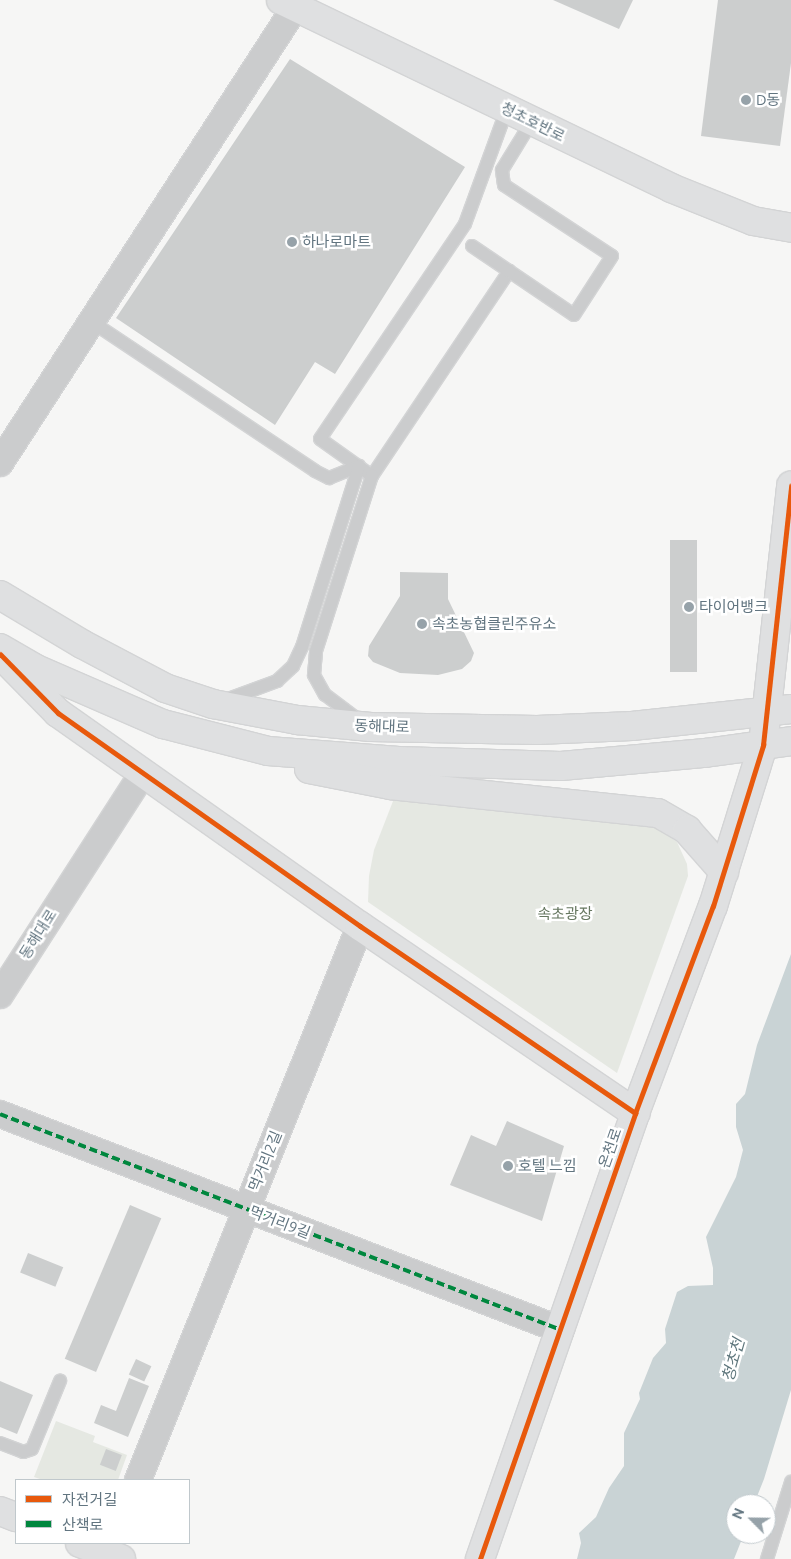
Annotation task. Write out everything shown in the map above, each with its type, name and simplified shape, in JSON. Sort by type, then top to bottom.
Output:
[{"type":"street","name":"청초호반로","points":[[292,3],[671,188],[753,220],[791,228]]},
{"type":"street","points":[[0,463],[92,322],[292,3]]},
{"type":"street","name":"온천로","points":[[480,1559],[635,1113],[724,872],[763,745],[780,710],[791,486]]},
{"type":"street","name":"동해대로","points":[[0,595],[137,674],[213,704],[297,720],[371,727],[585,729],[780,710]]},
{"type":"street","points":[[0,648],[99,698],[163,724],[327,773],[390,786],[658,813],[687,830],[724,872]]},
{"type":"street","points":[[0,654],[58,713],[360,926],[635,1113]]},
{"type":"street","points":[[229,743],[317,756],[561,766],[791,741]]},
{"type":"street","name":"동해대로","points":[[0,995],[143,773]]},
{"type":"street","name":"먹거리2길","points":[[138,1479],[360,926]]},
{"type":"street","name":"먹거리9길","points":[[0,1114],[561,1330]]},
{"type":"street","points":[[0,1511],[15,1517]]},
{"type":"street","points":[[83,1544],[112,1554]]},
{"type":"lane","points":[[372,476],[320,439],[465,224],[507,109]]},
{"type":"lane","points":[[472,246],[574,315],[612,256],[504,185],[502,170],[532,121]]},
{"type":"lane","points":[[371,727],[340,709],[325,695],[314,675],[316,651],[372,476],[509,271]]},
{"type":"lane","points":[[92,322],[316,472],[329,478],[359,466]]},
{"type":"lane","points":[[213,704],[277,681],[293,666],[302,648],[359,466]]},
{"type":"lane","points":[[0,1443],[23,1452],[32,1449],[60,1381]]},
{"type":"lane","points":[[767,1559],[791,1482]]},
{"type":"green space","name":"속초광장","points":[[395,796],[649,820],[677,842],[687,864],[688,876],[617,1073],[368,902],[369,876],[374,850]]},
{"type":"green space","points":[[56,1421],[95,1436],[93,1442],[127,1455],[118,1479],[40,1479],[34,1477]]},
{"type":"water","name":"청초천","points":[[791,954],[791,1390],[764,1479],[758,1494],[726,1494],[726,1544],[740,1544],[734,1559],[577,1559],[581,1543],[579,1533],[596,1517],[609,1488],[624,1466],[624,1433],[640,1399],[639,1393],[653,1358],[666,1343],[665,1329],[677,1292],[688,1286],[713,1285],[713,1268],[706,1237],[736,1177],[743,1150],[736,1127],[736,1104],[745,1094],[757,1045]]},
{"type":"building","points":[[553,0],[633,0],[619,29]]},
{"type":"building","name":"D동","points":[[718,0],[791,0],[791,63],[780,146],[701,136]]},
{"type":"building","name":"하나로마트","points":[[290,59],[465,167],[335,374],[315,362],[275,425],[116,318]]},
{"type":"building","points":[[670,540],[697,540],[697,672],[670,672]]},
{"type":"building","points":[[400,572],[448,573],[448,599],[474,653],[471,661],[462,669],[438,675],[400,673],[373,662],[368,656],[369,646],[400,596]]},
{"type":"building","name":"호텔 느낌","points":[[507,1121],[564,1146],[542,1221],[450,1185],[471,1135],[496,1146]]},
{"type":"building","points":[[130,1205],[161,1218],[96,1372],[65,1359]]},
{"type":"building","points":[[28,1253],[63,1267],[55,1287],[20,1272]]},
{"type":"building","points":[[136,1359],[151,1366],[144,1382],[129,1374]]},
{"type":"building","points":[[129,1378],[149,1386],[128,1437],[94,1423],[101,1405],[116,1411]]},
{"type":"building","points":[[0,1381],[33,1395],[17,1434],[0,1427]]},
{"type":"building","points":[[106,1449],[122,1455],[116,1471],[100,1465]]},
{"type":"marked path","points":[[0,1114],[561,1330]]},
{"type":"cycle path","points":[[480,1559],[635,1113],[713,906],[763,745],[791,486]]},
{"type":"cycle path","points":[[0,654],[58,713],[360,926],[635,1113]]},
{"type":"place","name":"D동","points":[[746,100]]},
{"type":"place","name":"하나로마트","points":[[292,242]]},
{"type":"place","name":"타이어뱅크","points":[[689,607]]},
{"type":"place","name":"속초농협클린주유소","points":[[422,624]]},
{"type":"place","name":"호텔 느낌","points":[[508,1166]]}]
